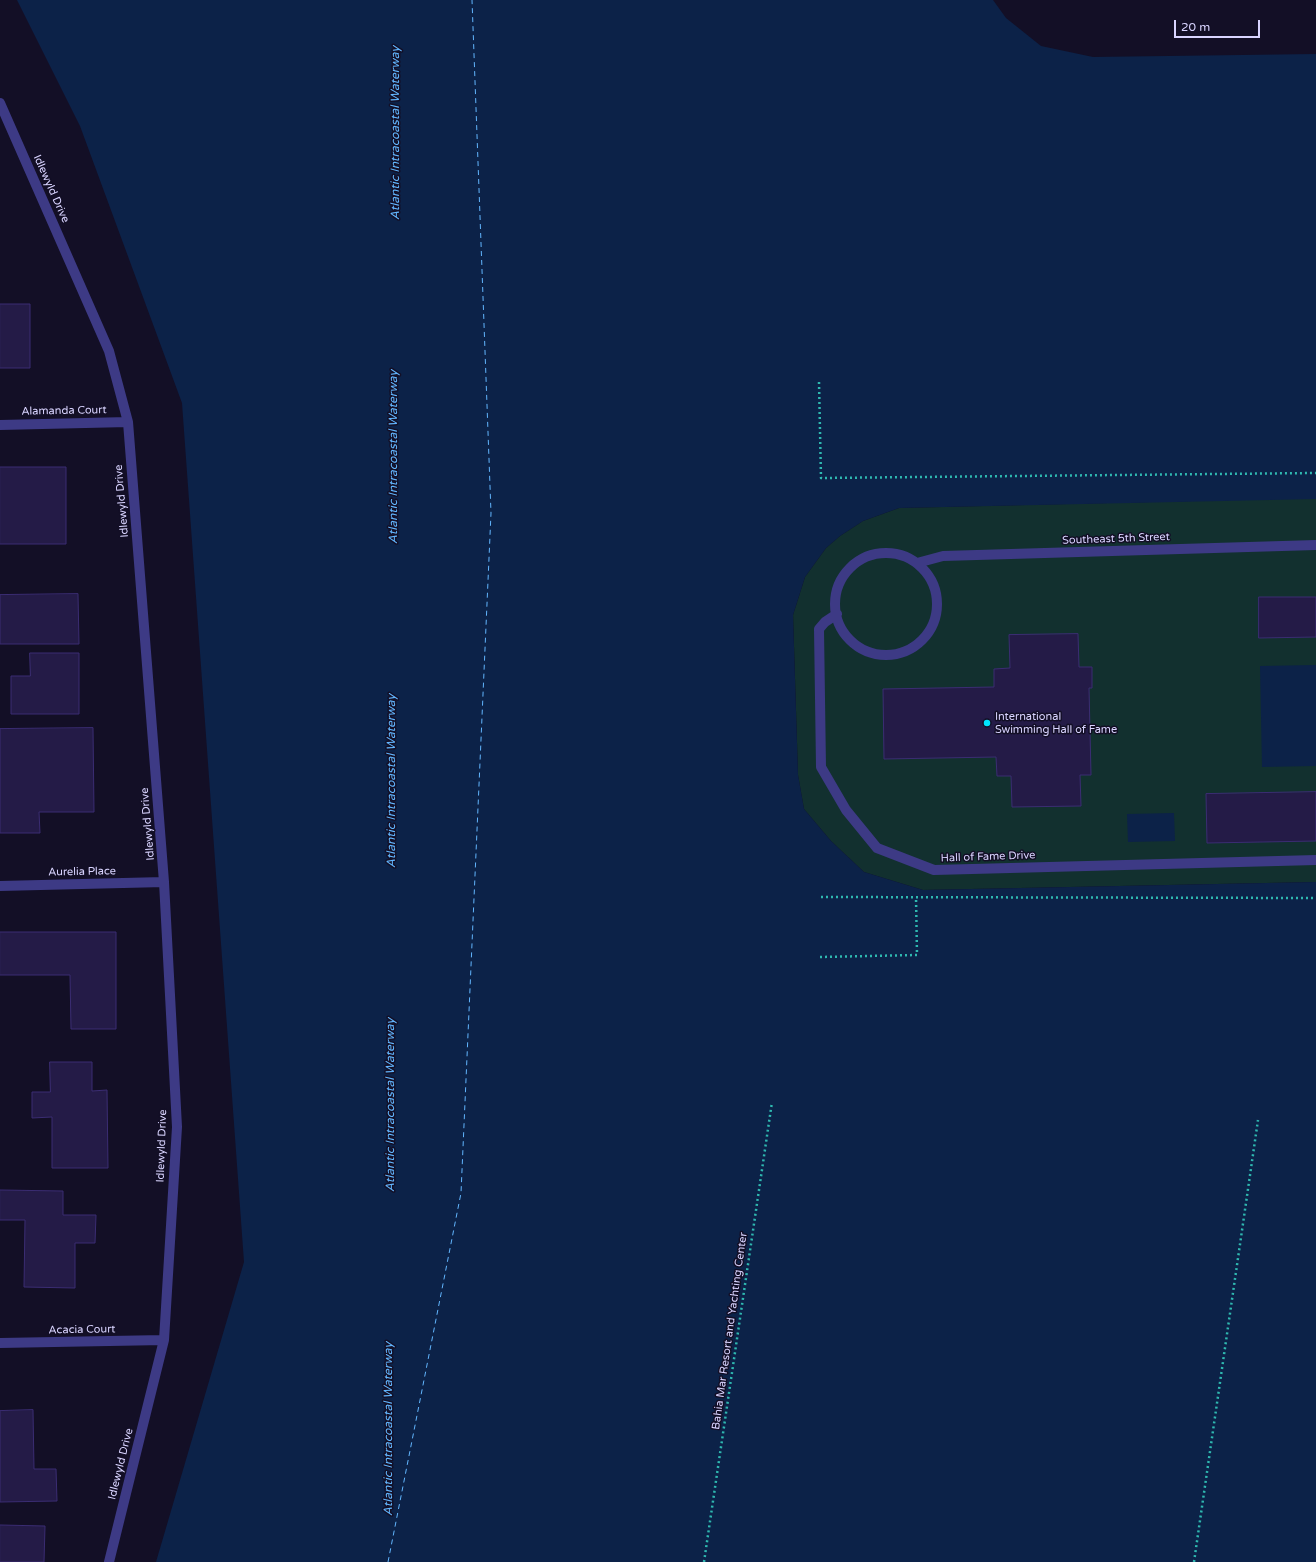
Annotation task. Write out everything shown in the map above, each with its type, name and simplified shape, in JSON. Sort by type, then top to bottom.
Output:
[{"type":"street","name":"Idlewyld Drive","points":[[0,104],[109,350],[128,422],[164,882],[177,1127],[164,1340],[109,1562]]},
{"type":"street","name":"Alamanda Court","points":[[0,425],[128,422]]},
{"type":"street","name":"Southeast 5th Street","points":[[917,563],[943,556],[1316,545]]},
{"type":"street","points":[[885,553],[901,555],[917,563],[929,575],[936,591],[937,609],[933,626],[922,640],[908,650],[891,654],[880,654],[859,647],[847,636],[838,622],[835,606],[837,590],[844,575],[854,564],[869,556],[885,553]]},
{"type":"street","name":"Hall of Fame Drive","points":[[837,614],[825,622],[819,629],[821,767],[846,810],[877,848],[934,870],[1316,860]]},
{"type":"street","name":"Aurelia Place","points":[[0,886],[164,882]]},
{"type":"street","name":"Acacia Court","points":[[0,1343],[164,1340]]},
{"type":"path","points":[[819,382],[821,478],[1316,472]]},
{"type":"path","points":[[822,897],[1316,898]]},
{"type":"path","points":[[820,957],[917,955],[916,897]]},
{"type":"path","name":"Bahia Mar Resort and Yachting Center","points":[[704,1562],[772,1102]]},
{"type":"path","points":[[1194,1562],[1258,1120]]},
{"type":"green space","points":[[1316,498],[1316,882],[923,890],[864,872],[831,841],[804,809],[798,775],[793,615],[805,577],[826,548],[840,536],[863,521],[899,508]]},
{"type":"water","name":"Atlantic Intracoastal Waterway","points":[[17,0],[993,0],[1006,18],[1041,46],[1093,57],[1316,54],[1316,499],[899,508],[863,521],[840,536],[826,548],[805,577],[793,615],[798,775],[804,809],[831,841],[864,872],[923,890],[1316,882],[1316,1562],[156,1562],[244,1262],[182,403],[80,126]]},
{"type":"water","points":[[1316,665],[1316,766],[1262,767],[1260,666]]},
{"type":"water","points":[[1174,813],[1175,841],[1128,842],[1127,814]]},
{"type":"building","points":[[0,304],[30,304],[30,368],[0,368]]},
{"type":"building","points":[[0,467],[66,467],[66,544],[0,544]]},
{"type":"building","points":[[78,594],[79,644],[0,644],[0,595]]},
{"type":"building","points":[[1259,597],[1316,597],[1316,637],[1259,638]]},
{"type":"building","name":"International Swimming Hall of Fame","points":[[1078,634],[1079,667],[1092,667],[1092,688],[1089,688],[1091,775],[1080,775],[1081,806],[1012,807],[1011,776],[997,776],[996,757],[884,759],[883,689],[994,687],[994,669],[1010,668],[1009,635]]},
{"type":"building","points":[[30,653],[79,653],[79,714],[11,714],[11,676],[30,676]]},
{"type":"building","points":[[93,728],[94,812],[39,812],[40,833],[0,833],[0,729]]},
{"type":"building","points":[[1316,792],[1316,841],[1207,843],[1206,794]]},
{"type":"building","points":[[0,932],[116,932],[116,1029],[71,1029],[70,975],[0,975]]},
{"type":"building","points":[[50,1062],[92,1062],[92,1091],[107,1090],[108,1168],[52,1168],[52,1117],[32,1118],[32,1092],[50,1092]]},
{"type":"building","points":[[0,1190],[63,1191],[63,1215],[96,1215],[95,1243],[75,1243],[75,1288],[24,1287],[25,1220],[0,1220]]},
{"type":"building","points":[[33,1410],[34,1469],[56,1469],[57,1501],[0,1502],[0,1411]]},
{"type":"building","points":[[0,1525],[45,1526],[44,1562],[0,1562]]},
{"type":"ferry route","points":[[388,1562],[461,1193],[491,513],[472,0]]},
{"type":"place","name":"International Swimming Hall of Fame","points":[[987,723]]}]
